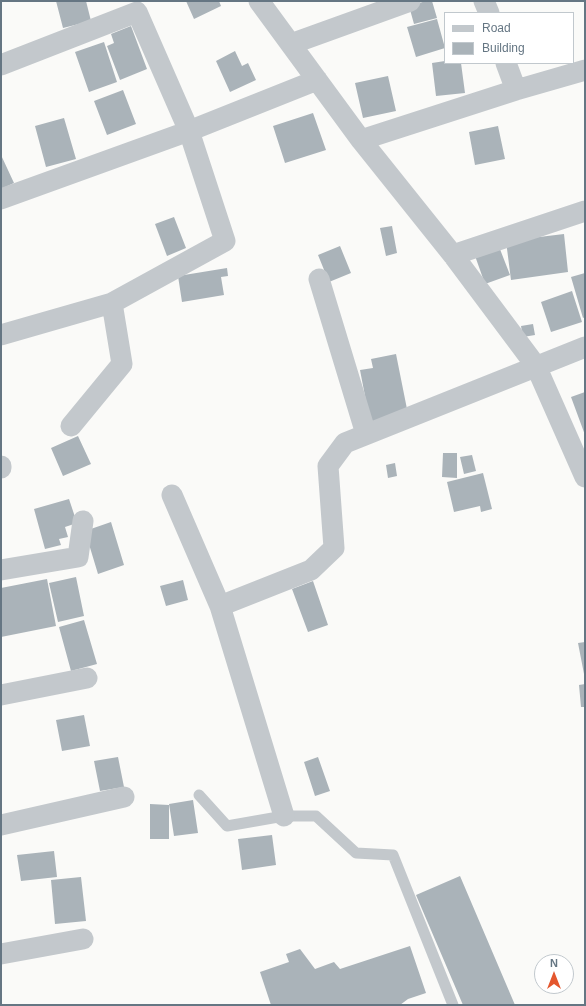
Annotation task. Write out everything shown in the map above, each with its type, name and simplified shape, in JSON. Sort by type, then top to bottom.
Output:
[{"type":"street","points":[[259,1],[361,140],[453,255],[536,366],[585,477]]},
{"type":"street","points":[[291,44],[379,6],[410,1]]},
{"type":"street","points":[[484,1],[488,12]]},
{"type":"street","points":[[1,65],[129,8],[137,12],[189,131],[225,241],[112,303],[1,335]]},
{"type":"street","points":[[506,64],[516,90]]},
{"type":"street","points":[[361,140],[516,90],[585,70]]},
{"type":"street","points":[[1,199],[189,131],[317,80]]},
{"type":"street","points":[[453,255],[585,211]]},
{"type":"street","points":[[319,279],[366,434]]},
{"type":"street","points":[[71,426],[122,364],[112,303]]},
{"type":"street","points":[[220,606],[311,570],[334,548],[328,466],[345,443],[585,347]]},
{"type":"street","points":[[172,495],[220,606],[284,816]]},
{"type":"street","points":[[1,570],[78,557],[83,522]]},
{"type":"street","points":[[1,695],[87,678]]},
{"type":"street","points":[[1,825],[124,796]]},
{"type":"street","points":[[1,954],[83,938]]},
{"type":"lane","points":[[199,795],[227,826],[284,816],[316,816],[356,853],[393,855],[453,1005]]},
{"type":"building","points":[[56,1],[86,1],[91,21],[63,28]]},
{"type":"building","points":[[186,1],[219,1],[221,6],[194,19]]},
{"type":"building","points":[[426,1],[432,1],[437,18],[414,24],[409,6]]},
{"type":"building","points":[[437,19],[444,48],[416,57],[407,27]]},
{"type":"building","points":[[131,26],[147,69],[120,80],[107,46],[114,43],[111,34]]},
{"type":"building","points":[[104,42],[117,82],[89,92],[75,52]]},
{"type":"building","points":[[235,51],[242,66],[248,63],[256,80],[230,92],[216,61]]},
{"type":"building","points":[[444,61],[444,64],[461,64],[465,93],[436,96],[432,63]]},
{"type":"building","points":[[388,76],[396,111],[363,118],[355,83]]},
{"type":"building","points":[[123,90],[136,124],[107,135],[94,101]]},
{"type":"building","points":[[313,113],[326,150],[285,163],[273,126]]},
{"type":"building","points":[[64,118],[76,159],[46,167],[35,126]]},
{"type":"building","points":[[498,126],[505,159],[475,165],[469,132]]},
{"type":"building","points":[[1,155],[14,183],[1,189]]},
{"type":"building","points":[[174,217],[186,248],[167,256],[155,224]]},
{"type":"building","points":[[392,226],[397,253],[386,256],[380,228]]},
{"type":"building","points":[[564,234],[568,272],[511,280],[506,241]]},
{"type":"building","points":[[498,244],[510,275],[485,284],[474,253]]},
{"type":"building","points":[[340,246],[351,273],[329,282],[318,255]]},
{"type":"building","points":[[227,268],[228,276],[221,277],[224,295],[182,302],[178,276]]},
{"type":"building","points":[[585,273],[585,317],[583,318],[571,277]]},
{"type":"building","points":[[572,291],[582,322],[551,332],[541,302]]},
{"type":"building","points":[[533,324],[535,335],[523,337],[521,326]]},
{"type":"building","points":[[396,354],[408,414],[370,422],[360,370],[373,368],[371,359]]},
{"type":"building","points":[[585,392],[585,435],[571,397]]},
{"type":"building","points":[[78,436],[91,464],[63,476],[51,448]]},
{"type":"building","points":[[443,453],[457,453],[457,478],[442,477]]},
{"type":"building","points":[[472,455],[476,471],[464,474],[460,457]]},
{"type":"building","points":[[395,463],[397,476],[388,478],[386,465]]},
{"type":"building","points":[[483,473],[492,509],[481,512],[480,506],[454,512],[447,482]]},
{"type":"building","points":[[69,499],[77,523],[65,527],[68,537],[59,539],[61,545],[45,549],[34,509]]},
{"type":"building","points":[[111,522],[124,565],[98,574],[85,531]]},
{"type":"building","points":[[76,577],[84,616],[58,622],[49,583]]},
{"type":"building","points":[[47,579],[56,626],[1,637],[1,588]]},
{"type":"building","points":[[183,580],[188,600],[166,606],[160,586]]},
{"type":"building","points":[[313,581],[328,625],[308,632],[292,589]]},
{"type":"building","points":[[84,620],[97,664],[71,671],[59,627]]},
{"type":"building","points":[[585,642],[585,674],[584,674],[578,643]]},
{"type":"building","points":[[585,684],[585,707],[581,707],[579,685]]},
{"type":"building","points":[[84,715],[90,746],[62,751],[56,720]]},
{"type":"building","points":[[118,757],[124,787],[100,791],[94,761]]},
{"type":"building","points":[[318,757],[330,791],[315,796],[304,762]]},
{"type":"building","points":[[193,800],[198,833],[174,836],[169,804]]},
{"type":"building","points":[[150,804],[169,805],[169,839],[150,839]]},
{"type":"building","points":[[272,835],[276,865],[242,870],[238,839]]},
{"type":"building","points":[[54,851],[57,877],[21,881],[17,855]]},
{"type":"building","points":[[460,876],[515,1005],[463,1005],[416,895]]},
{"type":"building","points":[[81,877],[86,921],[55,924],[51,880]]},
{"type":"building","points":[[410,946],[426,993],[408,999],[400,1005],[271,1005],[260,972],[289,962],[286,954],[300,949],[315,969],[334,962],[340,969]]}]
